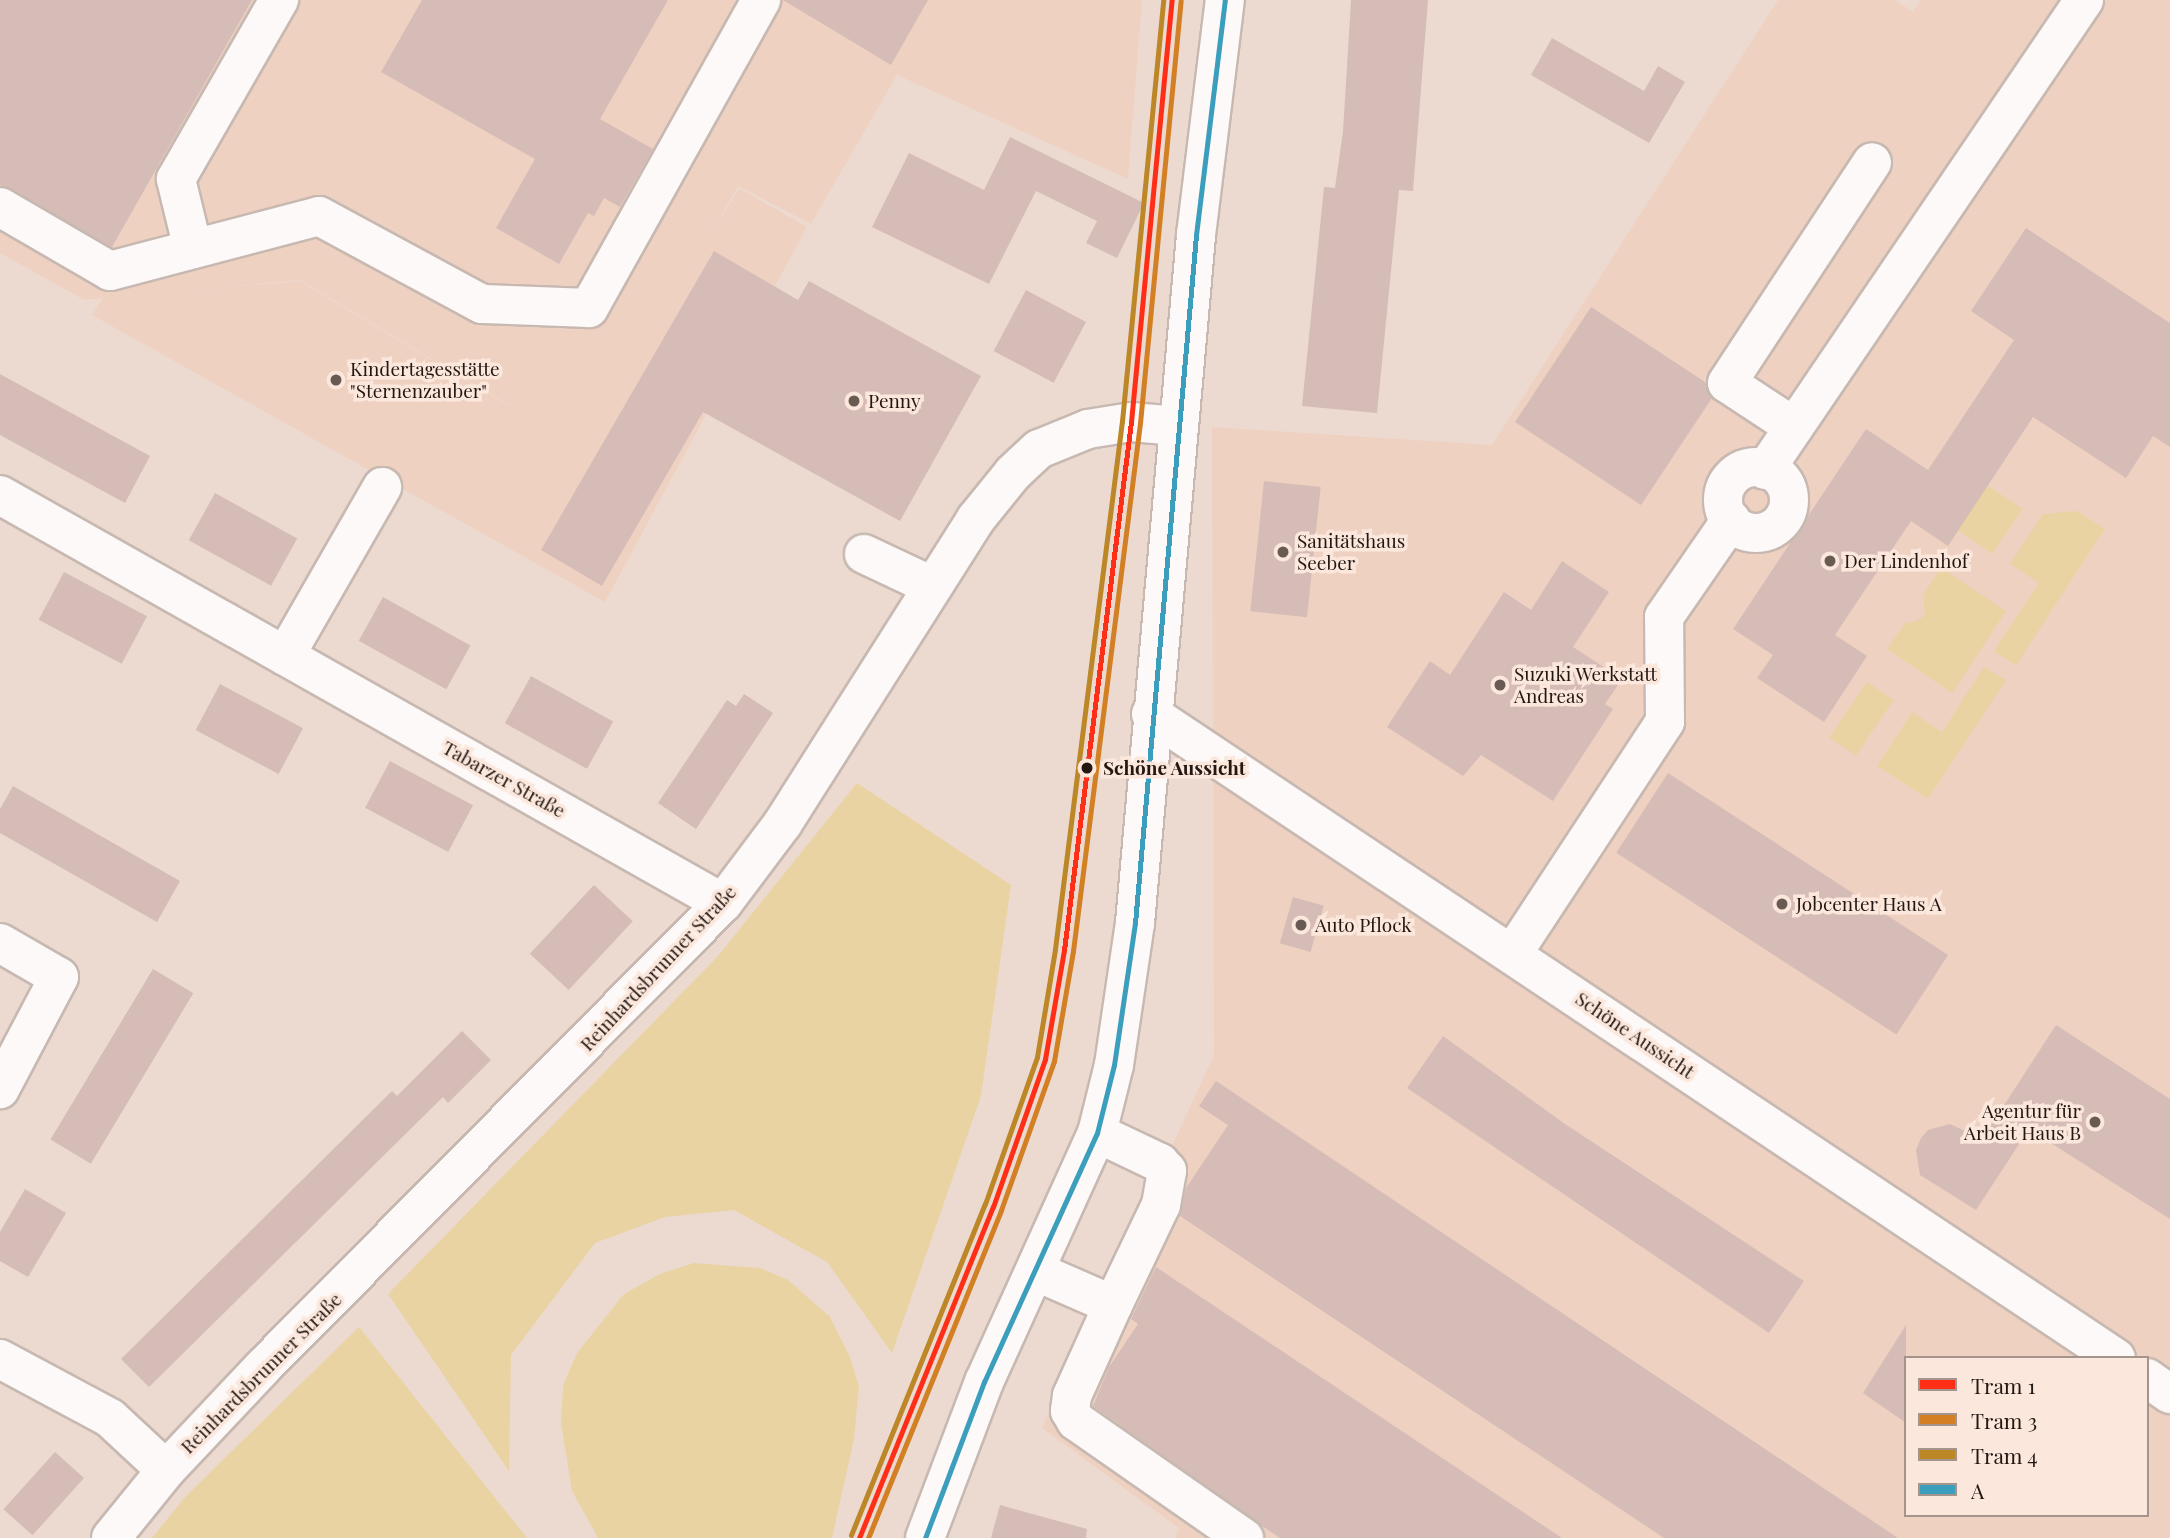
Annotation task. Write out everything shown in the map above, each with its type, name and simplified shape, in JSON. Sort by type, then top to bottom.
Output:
[{"type":"street","points":[[193,249],[176,179],[279,0]]},
{"type":"street","points":[[0,207],[110,271],[319,216],[482,303],[589,308],[761,0]]},
{"type":"street","points":[[925,1538],[984,1382],[1097,1133],[1114,1065],[1131,958],[1196,235],[1225,0]]},
{"type":"street","points":[[1765,470],[2084,0]]},
{"type":"street","points":[[1794,427],[1727,383],[1872,162]]},
{"type":"street","name":"Reinhardsbrunner Straße","points":[[111,1538],[166,1470],[723,903],[783,823],[932,586],[991,499],[1039,449],[1099,427],[1131,422],[1178,425]]},
{"type":"street","points":[[1754,467],[1765,470],[1785,484],[1789,503],[1784,519],[1768,531],[1749,533],[1731,520],[1723,508],[1725,489],[1736,474],[1754,467]]},
{"type":"street","points":[[285,656],[382,487]]},
{"type":"street","name":"Tabarzer Straße","points":[[0,495],[723,903]]},
{"type":"street","points":[[1513,953],[1665,722],[1664,617],[1731,520]]},
{"type":"street","points":[[864,554],[932,586]]},
{"type":"street","name":"Schöne Aussicht","points":[[1151,714],[1513,953],[2113,1356]]},
{"type":"street","points":[[0,943],[59,977],[0,1089]]},
{"type":"street","points":[[1097,1133],[1153,1159],[1167,1171],[1161,1205],[1072,1396],[1070,1411],[1076,1421],[1244,1538]]},
{"type":"street","points":[[1035,1271],[1114,1305]]},
{"type":"street","points":[[0,1359],[110,1418],[166,1470]]},
{"type":"street","points":[[2149,1379],[2170,1394]]},
{"type":"shaded area","points":[[0,0],[1142,0],[1128,179],[897,75],[811,224],[738,186],[709,239],[739,188],[807,227],[605,602],[92,315],[103,298],[84,300],[0,253]],"holes":[[[300,280],[509,405],[300,281],[172,292]]]},
{"type":"shaded area","points":[[1778,0],[1895,0],[1913,12],[1921,0],[2170,0],[2170,1538],[1175,1538],[1179,1528],[1042,1428],[1214,1055],[1212,427],[1492,445]]},
{"type":"shaded area","points":[[1987,485],[2023,509],[1992,554],[1957,530]]},
{"type":"shaded area","points":[[2077,511],[2105,529],[2016,665],[1994,651],[2039,583],[2010,564],[2043,514]]},
{"type":"shaded area","points":[[1941,568],[2006,611],[1952,693],[1887,649],[1906,622],[1915,622],[1925,615],[1923,595]]},
{"type":"shaded area","points":[[1984,667],[2006,680],[1928,799],[1877,766],[1912,712],[1942,732]]},
{"type":"shaded area","points":[[1867,682],[1894,700],[1856,755],[1830,738]]},
{"type":"shaded area","points":[[857,783],[1011,885],[981,1096],[892,1353],[827,1262],[734,1210],[665,1217],[595,1243],[511,1355],[509,1471],[388,1294],[718,956]]},
{"type":"shaded area","points":[[694,1263],[760,1268],[788,1280],[830,1317],[849,1355],[859,1386],[854,1439],[832,1538],[598,1538],[572,1491],[561,1423],[563,1386],[577,1353],[624,1294],[660,1274]]},
{"type":"shaded area","points":[[359,1327],[527,1538],[152,1538],[186,1496]]},
{"type":"building","points":[[0,0],[252,0],[112,247],[0,185]]},
{"type":"building","points":[[422,0],[668,0],[600,119],[653,149],[620,207],[604,198],[594,216],[588,213],[559,264],[496,228],[535,159],[381,72]]},
{"type":"building","points":[[783,0],[928,0],[891,65]]},
{"type":"building","points":[[1351,0],[1428,0],[1413,191],[1399,190],[1377,413],[1302,406],[1324,187],[1335,188],[1343,131]]},
{"type":"building","points":[[1552,38],[1644,91],[1658,66],[1685,82],[1649,143],[1531,75]]},
{"type":"building","points":[[1010,137],[1144,203],[1117,258],[1086,243],[1097,221],[1036,191],[989,284],[872,227],[909,153],[984,190]]},
{"type":"building","points":[[2026,228],[2170,323],[2170,447],[2153,436],[2126,478],[2033,417],[1948,546],[1911,521],[1835,635],[1867,656],[1824,722],[1757,678],[1773,655],[1733,629],[1866,429],[1928,470],[2014,340],[1971,311]]},
{"type":"building","points":[[714,251],[798,300],[809,281],[981,376],[900,521],[703,412],[602,586],[541,550]]},
{"type":"building","points":[[1026,290],[1086,322],[1054,383],[994,351]]},
{"type":"building","points":[[1591,307],[1705,382],[1712,398],[1641,505],[1515,422]]},
{"type":"building","points":[[0,374],[150,456],[125,503],[0,435]]},
{"type":"building","points":[[1264,481],[1321,487],[1307,617],[1250,611]]},
{"type":"building","points":[[215,493],[297,539],[271,586],[189,540]]},
{"type":"building","points":[[1562,561],[1609,592],[1573,647],[1622,679],[1605,704],[1613,709],[1553,801],[1481,755],[1463,776],[1387,727],[1430,661],[1450,675],[1504,592],[1531,610]]},
{"type":"building","points":[[64,572],[147,616],[122,664],[39,620]]},
{"type":"building","points":[[383,597],[470,645],[446,689],[359,641]]},
{"type":"building","points":[[531,676],[613,722],[587,769],[505,723]]},
{"type":"building","points":[[220,684],[303,728],[279,774],[196,730]]},
{"type":"building","points":[[744,694],[773,713],[696,829],[658,803],[727,700],[736,706]]},
{"type":"building","points":[[390,761],[473,805],[448,852],[365,808]]},
{"type":"building","name":"Jobcenter Haus A","points":[[1668,773],[1948,955],[1896,1035],[1616,853]]},
{"type":"building","points":[[13,786],[180,881],[157,922],[0,833],[0,809]]},
{"type":"building","points":[[594,885],[633,921],[569,990],[530,954]]},
{"type":"building","points":[[1293,897],[1324,906],[1311,952],[1280,943]]},
{"type":"building","points":[[153,969],[193,993],[91,1164],[51,1140]]},
{"type":"building","name":"Agentur für Arbeit Haus B","points":[[2056,1025],[2170,1099],[2170,1219],[2029,1129],[1976,1210],[1920,1175],[1916,1150],[1928,1130],[1950,1124],[1982,1139]]},
{"type":"building","points":[[462,1031],[491,1060],[448,1103],[443,1097],[149,1387],[121,1359],[392,1091],[397,1096]]},
{"type":"building","points":[[1443,1036],[1565,1124],[1804,1281],[1769,1333],[1407,1088]]},
{"type":"building","points":[[1216,1081],[1898,1538],[1664,1538],[1180,1216],[1186,1188],[1228,1125],[1199,1106]]},
{"type":"building","points":[[25,1189],[66,1213],[28,1277],[0,1261],[0,1232]]},
{"type":"building","points":[[1156,1267],[1562,1538],[1280,1538],[1262,1526],[1093,1406],[1109,1367],[1138,1324],[1131,1319]]},
{"type":"building","points":[[1906,1325],[1904,1422],[1863,1393]]},
{"type":"building","points":[[55,1452],[84,1478],[32,1535],[3,1509]]},
{"type":"building","points":[[1000,1505],[1087,1529],[1086,1538],[991,1538]]},
{"type":"tram line","name":"4","points":[[851,1535],[985,1204],[1037,1057],[1055,949],[1122,421],[1163,0]]},
{"type":"tram line","name":"1","points":[[859,1538],[993,1207],[1045,1059],[1064,950],[1131,422],[1172,0]]},
{"type":"tram line","name":"3","points":[[868,1538],[1001,1210],[1054,1061],[1073,951],[1140,423],[1181,1]]},
{"type":"transit line","name":"A","points":[[925,1538],[984,1382],[1097,1133],[1114,1065],[1135,923],[1196,235],[1225,0]]},
{"type":"place","name":"Kindertagesstätte \"Sternenzauber\"","points":[[336,380]]},
{"type":"place","name":"Penny","points":[[854,401]]},
{"type":"place","name":"Sanitätshaus Seeber","points":[[1283,552]]},
{"type":"place","name":"Der Lindenhof","points":[[1830,561]]},
{"type":"place","name":"Suzuki Werkstatt Andreas","points":[[1500,685]]},
{"type":"place","name":"Schöne Aussicht","points":[[1087,768]]},
{"type":"place","name":"Jobcenter Haus A","points":[[1782,904]]},
{"type":"place","name":"Auto Pflock","points":[[1301,925]]},
{"type":"place","name":"Agentur für Arbeit Haus B","points":[[2095,1122]]}]
